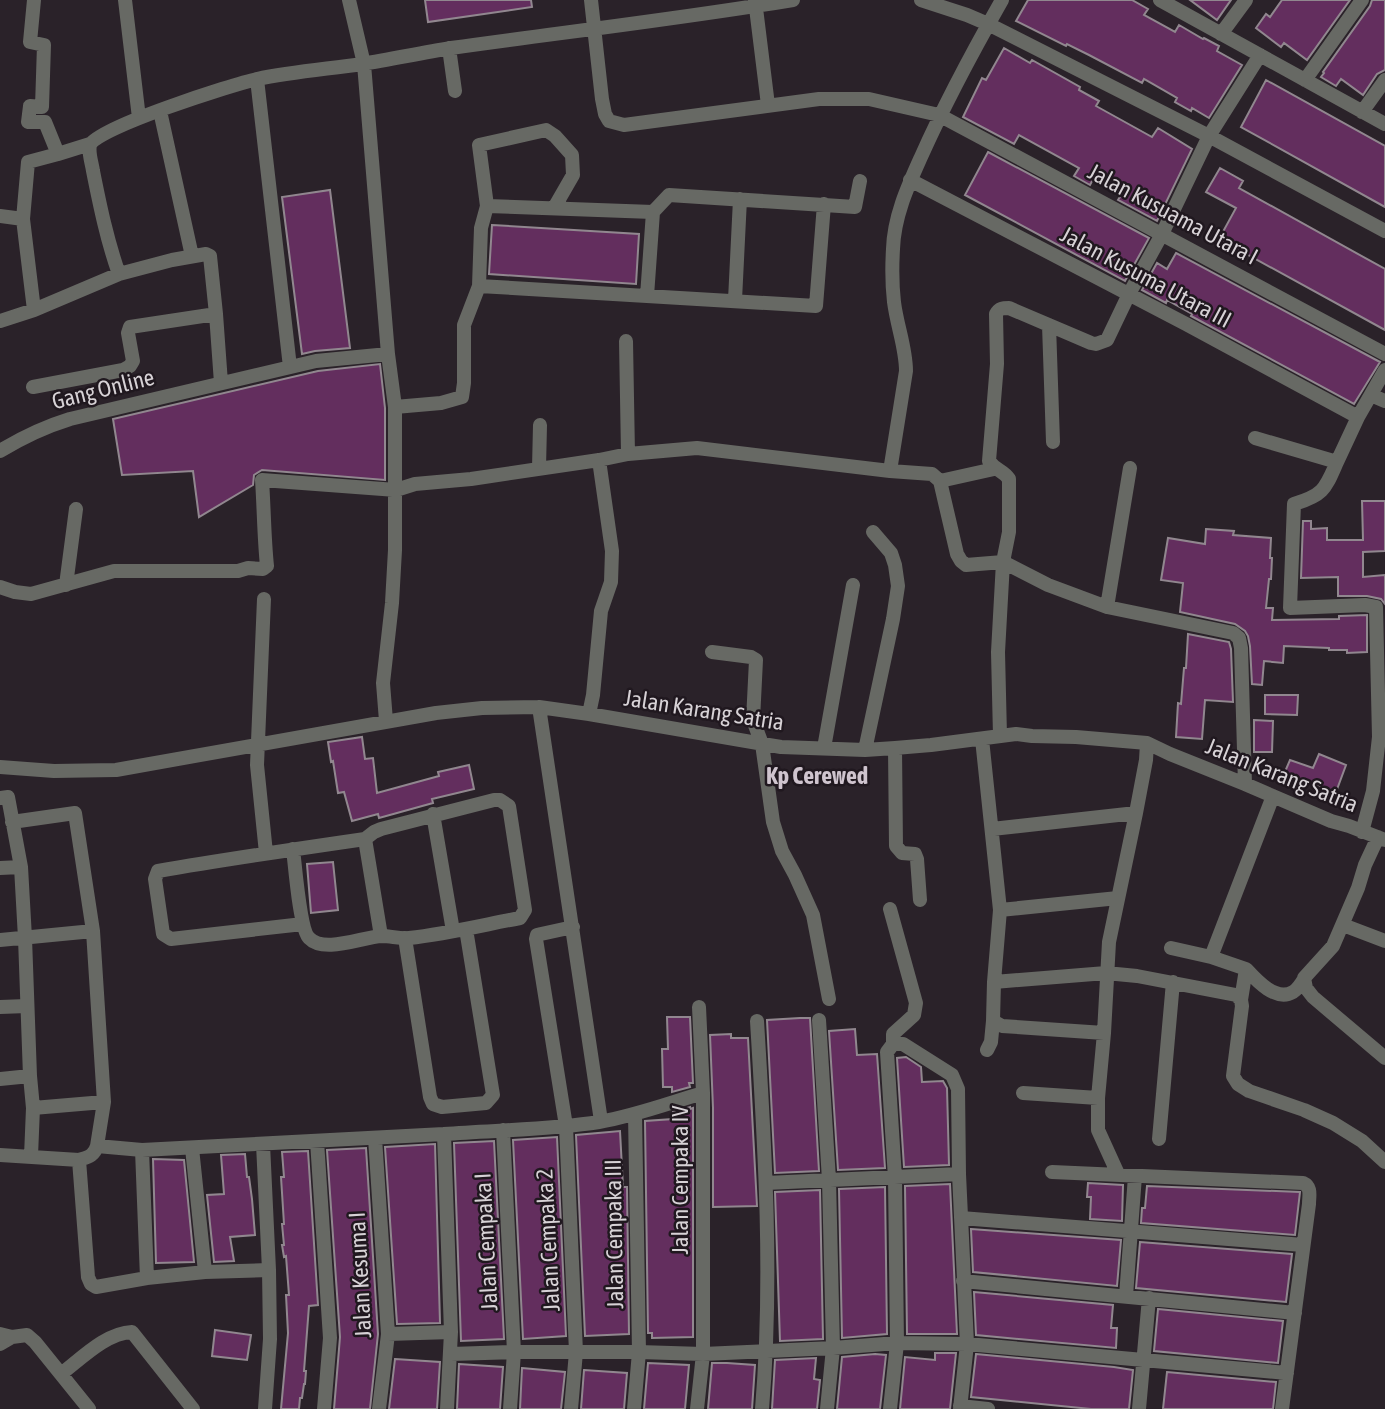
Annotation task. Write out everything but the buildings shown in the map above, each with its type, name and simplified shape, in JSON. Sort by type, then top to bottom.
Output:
[{"type":"street","points":[[33,0],[30,42],[44,45],[42,107],[30,106],[28,122],[45,122],[58,154]]},
{"type":"street","points":[[125,0],[139,118]]},
{"type":"street","points":[[349,0],[364,64],[388,354],[395,407],[396,490],[392,603],[383,683],[386,721]]},
{"type":"street","points":[[591,0],[594,30]]},
{"type":"street","points":[[34,310],[23,219],[28,162],[90,144],[95,138],[139,118],[257,79],[364,64],[449,48],[594,30],[755,3],[793,0]]},
{"type":"street","points":[[921,0],[988,24],[1209,136],[1385,231]]},
{"type":"street","points":[[890,471],[906,371],[906,358],[894,303],[893,248],[898,213],[939,115],[1002,0]]},
{"type":"street","points":[[1160,0],[1385,124]]},
{"type":"street","points":[[1221,34],[1247,0]]},
{"type":"street","points":[[1305,80],[1362,0]]},
{"type":"street","points":[[755,3],[768,105]]},
{"type":"street","name":"Jalan Kusuama Utara I","points":[[594,30],[602,99],[609,121],[624,125],[819,99],[869,99],[939,115],[1385,354]]},
{"type":"street","points":[[449,48],[455,91]]},
{"type":"street","points":[[1000,736],[998,652],[1003,562],[1009,532],[1009,479],[989,461],[996,374],[996,314],[1002,308],[1009,308],[1091,343],[1107,340],[1209,136],[1260,55]]},
{"type":"street","points":[[257,79],[290,367]]},
{"type":"street","points":[[1362,112],[1385,80]]},
{"type":"street","points":[[160,111],[192,256]]},
{"type":"street","points":[[395,407],[441,403],[462,397],[464,325],[480,286],[481,228],[487,206],[479,145],[546,130],[555,136],[572,155],[573,175],[554,208]]},
{"type":"street","points":[[90,144],[102,216],[118,274]]},
{"type":"street","name":"Jalan Kusuma Utara III","points":[[911,180],[1358,417]]},
{"type":"street","points":[[647,296],[653,212],[669,195],[855,207],[860,181]]},
{"type":"street","points":[[735,300],[740,199]]},
{"type":"street","points":[[480,286],[816,306],[824,204]]},
{"type":"street","points":[[487,206],[653,212]]},
{"type":"street","points":[[0,216],[23,219]]},
{"type":"street","points":[[0,321],[34,310],[118,274],[206,254],[210,256],[221,383]]},
{"type":"street","points":[[33,387],[123,370],[130,366],[133,361],[128,333],[130,327],[216,314]]},
{"type":"street","points":[[1049,325],[1053,442]]},
{"type":"street","points":[[626,341],[628,454]]},
{"type":"street","name":"Gang Online","points":[[0,451],[41,428],[70,419],[290,367],[388,354]]},
{"type":"street","points":[[1362,832],[1373,791],[1379,737],[1376,607],[1365,605],[1290,608],[1294,504],[1313,498],[1326,487],[1358,417],[1378,398],[1385,370]]},
{"type":"street","points":[[539,468],[540,425]]},
{"type":"street","points":[[1255,438],[1337,462]]},
{"type":"street","points":[[0,587],[31,594],[114,571],[263,569],[267,566],[262,480],[396,490],[415,484],[471,479],[628,454],[697,448],[932,474],[940,481],[954,541],[961,561],[966,565],[1003,562],[1048,586],[1107,607],[1233,633],[1239,638],[1245,784]]},
{"type":"street","points":[[589,713],[601,611],[611,582],[612,551],[599,460]]},
{"type":"street","points":[[1107,607],[1130,468]]},
{"type":"street","points":[[940,481],[995,469]]},
{"type":"street","points":[[66,585],[76,509]]},
{"type":"street","points":[[865,750],[898,586],[891,553],[873,532]]},
{"type":"street","points":[[824,748],[853,585]]},
{"type":"street","points":[[264,599],[257,765],[266,853]]},
{"type":"street","points":[[712,652],[757,660],[753,720],[762,744],[773,822],[782,851],[813,915],[829,999]]},
{"type":"street","points":[[539,707],[601,1121]]},
{"type":"street","name":"Jalan Karang Satria","points":[[1,772],[116,770],[436,713],[482,708],[539,707],[589,713],[762,744],[824,748],[895,748],[1016,734],[1147,743],[1331,821],[1381,838]]},
{"type":"street","points":[[982,738],[1000,910],[993,1021],[991,1042],[987,1050]]},
{"type":"street","points":[[1118,1174],[1098,1130],[1106,973],[1109,942],[1136,813],[1147,743]]},
{"type":"street","points":[[895,748],[896,846],[902,853],[911,853],[917,859],[920,901]]},
{"type":"street","points":[[1211,957],[1273,796]]},
{"type":"street","points":[[0,798],[8,797],[21,867],[33,1108],[31,1156]]},
{"type":"street","points":[[293,849],[303,924],[306,936],[315,944],[328,945],[381,936],[405,938],[460,930],[520,918],[525,909],[509,806],[500,800],[433,814],[381,829],[365,839],[293,849],[266,853],[159,871],[155,879],[163,934],[167,938],[303,924]]},
{"type":"street","points":[[0,1155],[79,1160],[90,1157],[97,1146],[104,1102],[93,932],[75,813],[12,822]]},
{"type":"street","points":[[992,829],[1136,813]]},
{"type":"street","points":[[405,938],[433,1104],[442,1107],[486,1103],[493,1095],[460,930],[433,814]]},
{"type":"street","points":[[1171,948],[1247,969],[1258,983],[1280,994],[1291,994],[1333,946],[1364,865],[1381,838]]},
{"type":"street","points":[[365,839],[381,936]]},
{"type":"street","points":[[0,869],[21,867]]},
{"type":"street","points":[[1000,910],[1118,898]]},
{"type":"street","points":[[890,909],[916,1003],[914,1015],[893,1034],[893,1044],[887,1052],[895,1178],[897,1343],[890,1409]]},
{"type":"street","points":[[1343,925],[1385,941]]},
{"type":"street","name":"Jalan Cempaka 2","points":[[571,1409],[576,1352],[566,1126],[536,939],[537,935],[573,927]]},
{"type":"street","points":[[0,940],[93,932]]},
{"type":"street","points":[[1247,969],[1233,1076],[1238,1084],[1249,1091],[1333,1123],[1362,1142],[1385,1162]]},
{"type":"street","points":[[994,982],[1106,973],[1173,982],[1236,995],[1241,1000]]},
{"type":"street","points":[[1304,979],[1306,988],[1313,997],[1385,1058]]},
{"type":"street","points":[[1159,1139],[1173,982]]},
{"type":"street","points":[[0,1007],[27,1006]]},
{"type":"street","name":"Jalan Cempaka IV","points":[[697,1409],[703,1354],[703,1093],[699,1007]]},
{"type":"street","points":[[819,1020],[829,1181],[833,1348],[827,1409]]},
{"type":"street","points":[[757,1021],[766,1183],[767,1350],[762,1409]]},
{"type":"street","points":[[993,1021],[1002,1026],[1104,1033]]},
{"type":"street","points":[[893,1044],[904,1044],[952,1075],[956,1081],[967,1344],[960,1407],[988,1409]]},
{"type":"street","points":[[0,1079],[30,1076]]},
{"type":"street","points":[[97,1146],[142,1150],[192,1148],[566,1126],[635,1114],[703,1093]]},
{"type":"street","points":[[1023,1094],[1098,1098]]},
{"type":"street","points":[[33,1108],[104,1102]]},
{"type":"street","name":"Jalan Cempaka III","points":[[634,1409],[639,1352],[635,1114]]},
{"type":"street","name":"Jalan Cempaka I","points":[[503,1130],[514,1352],[510,1409]]},
{"type":"street","points":[[444,1135],[451,1332],[447,1409]]},
{"type":"street","name":"Jalan Kesuma I","points":[[375,1138],[388,1334],[379,1409]]},
{"type":"street","points":[[317,1141],[330,1338],[324,1409]]},
{"type":"street","points":[[263,1144],[270,1339],[265,1409]]},
{"type":"street","points":[[192,1148],[205,1272]]},
{"type":"street","points":[[142,1150],[147,1278]]},
{"type":"street","points":[[79,1160],[88,1277],[96,1287],[147,1278],[269,1269]]},
{"type":"street","points":[[1052,1172],[1307,1185],[1310,1191],[1282,1409]]},
{"type":"street","points":[[766,1183],[960,1174]]},
{"type":"street","points":[[1126,1296],[1135,1176]]},
{"type":"street","points":[[961,1218],[1303,1245]]},
{"type":"street","points":[[963,1280],[1295,1312]]},
{"type":"street","points":[[1139,1409],[1149,1298]]},
{"type":"street","points":[[61,1374],[112,1335],[132,1332],[193,1409]]},
{"type":"street","points":[[388,1334],[451,1332]]},
{"type":"street","points":[[4,1338],[27,1335],[89,1409]]},
{"type":"street","points":[[451,1354],[703,1354],[897,1343],[967,1344],[1287,1373]]},
{"type":"district","name":"Kp Cerewed","points":[[817,776]]}]
